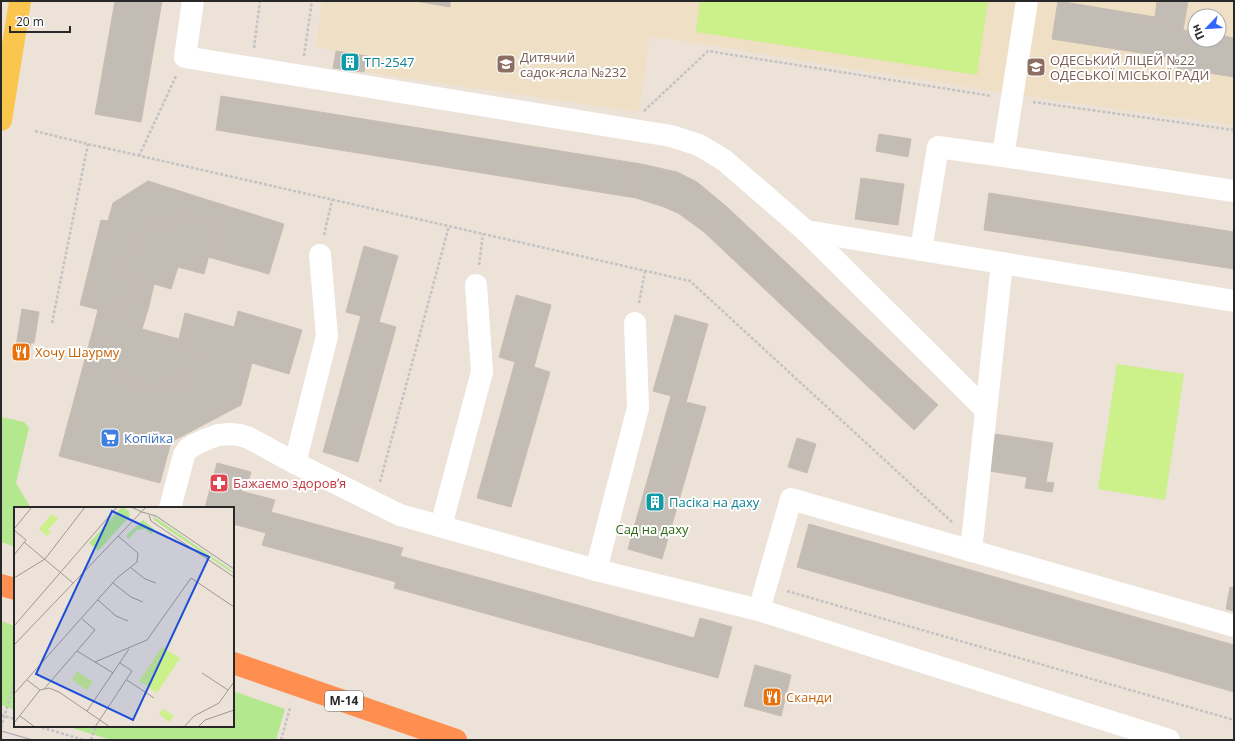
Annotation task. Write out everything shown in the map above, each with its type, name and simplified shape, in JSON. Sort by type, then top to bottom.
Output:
[{"type":"highway","points":[[1,585],[14,589]]},
{"type":"highway","name":"М-14","points":[[234,663],[456,740]]},
{"type":"main road","points":[[1,120],[20,1]]},
{"type":"lane","points":[[194,1],[184,57],[670,136],[699,146],[724,160],[806,231],[986,410]]},
{"type":"lane","points":[[1003,156],[1027,1]]},
{"type":"lane","points":[[921,250],[938,147],[1234,191]]},
{"type":"lane","points":[[806,231],[1234,301]]},
{"type":"lane","points":[[295,463],[327,336],[320,255]]},
{"type":"lane","points":[[971,545],[1002,263]]},
{"type":"lane","points":[[441,526],[482,372],[476,285]]},
{"type":"lane","points":[[596,570],[638,408],[635,323]]},
{"type":"lane","points":[[170,507],[184,454],[188,449],[218,435],[240,435],[249,438],[295,463],[400,515],[596,570],[759,610],[1169,740]]},
{"type":"lane","points":[[759,610],[791,500],[971,545],[1234,626]]},
{"type":"path","points":[[252,68],[260,1]]},
{"type":"path","points":[[302,76],[312,1]]},
{"type":"path","points":[[625,129],[708,51],[1012,99],[1234,130]]},
{"type":"path","points":[[139,156],[184,57]]},
{"type":"path","points":[[35,131],[690,281],[971,545]]},
{"type":"path","points":[[52,323],[88,144]]},
{"type":"path","points":[[320,255],[332,200]]},
{"type":"path","points":[[375,502],[449,226]]},
{"type":"path","points":[[476,285],[483,234]]},
{"type":"path","points":[[635,323],[645,270]]},
{"type":"path","points":[[766,585],[1234,720]]},
{"type":"path","points":[[1,728],[3,716],[14,683]]},
{"type":"path","points":[[281,740],[290,708]]},
{"type":"path","points":[[3,716],[14,720]]},
{"type":"path","points":[[40,727],[84,740]]},
{"type":"path","points":[[91,740],[96,727]]},
{"type":"shaded area","name":"ОДЕСЬКИЙ ЛІЦЕЙ №22 ОДЕСЬКОЇ МІСЬКОЇ РАДИ","points":[[322,1],[1234,1],[1234,125],[1004,93],[650,36],[639,112],[364,72],[367,56],[316,47]]},
{"type":"green space","points":[[700,1],[988,1],[977,75],[696,32]]},
{"type":"green space","points":[[1117,364],[1184,374],[1165,500],[1098,489]]},
{"type":"green space","points":[[1,417],[24,422],[29,428],[16,483],[30,507],[14,507],[14,547],[1,542]]},
{"type":"green space","points":[[1,621],[14,626],[14,710],[1,705]]},
{"type":"green space","points":[[234,691],[285,709],[276,740],[111,740],[69,727],[234,727]]},
{"type":"building","points":[[115,1],[162,1],[141,122],[95,114]]},
{"type":"building","points":[[415,1],[450,1],[450,7]]},
{"type":"building","points":[[1058,1],[1155,17],[1157,1],[1188,1],[1183,30],[1187,30],[1187,48],[1227,48],[1227,37],[1234,38],[1234,77],[1177,68],[1179,59],[1052,39]]},
{"type":"building","name":"ТП-2547","points":[[336,51],[367,56],[364,72],[333,68]]},
{"type":"building","points":[[221,96],[641,164],[636,198],[216,130]]},
{"type":"building","points":[[879,134],[911,139],[908,157],[876,151]]},
{"type":"building","points":[[641,164],[677,172],[697,182],[727,207],[704,232],[678,213],[636,198]]},
{"type":"building","points":[[861,178],[904,184],[898,225],[855,219]]},
{"type":"building","points":[[148,181],[284,224],[269,274],[208,257],[217,225],[174,212],[170,228],[148,221],[143,238],[135,235],[124,274],[135,277],[124,316],[80,305],[101,220],[108,221],[113,203]]},
{"type":"building","points":[[989,193],[1234,232],[1234,269],[984,230]]},
{"type":"building","points":[[727,207],[938,405],[914,430],[704,232]]},
{"type":"building","points":[[174,212],[217,225],[204,274],[178,267],[171,289],[154,284],[149,306],[128,301],[135,277],[124,274],[135,235],[143,238],[148,221],[170,228]]},
{"type":"building","points":[[364,246],[398,256],[379,322],[396,327],[358,462],[323,452],[361,316],[346,312]]},
{"type":"building","points":[[516,295],[551,305],[534,367],[550,372],[511,507],[477,498],[515,362],[499,357]]},
{"type":"building","points":[[128,301],[149,306],[142,329],[179,339],[177,347],[196,352],[186,387],[169,382],[166,393],[118,380],[120,371],[102,366],[109,342],[91,337],[98,310],[124,316]]},
{"type":"building","points":[[22,309],[39,312],[34,343],[31,343],[28,360],[14,359]]},
{"type":"building","points":[[238,311],[302,330],[289,374],[252,363],[241,405],[171,442],[160,483],[59,456],[91,337],[109,342],[102,366],[120,371],[118,380],[166,393],[169,382],[186,387],[196,352],[177,347],[185,313],[234,327]]},
{"type":"building","points":[[675,315],[708,324],[686,402],[706,407],[662,559],[628,549],[671,396],[653,391]]},
{"type":"building","points":[[995,434],[1053,443],[1046,482],[1054,483],[1052,492],[1025,488],[1027,477],[989,471]]},
{"type":"building","points":[[797,438],[816,444],[807,473],[788,467]]},
{"type":"building","points":[[217,463],[251,472],[248,482],[243,481],[241,491],[275,500],[271,512],[403,548],[400,556],[532,592],[523,624],[394,588],[396,582],[262,545],[266,533],[234,524],[234,507],[205,507]]},
{"type":"building","name":"Пасіка на даху","points":[[649,498],[661,501],[661,506],[648,502]]},
{"type":"building","points":[[809,524],[1234,645],[1234,692],[797,567]]},
{"type":"building","points":[[1230,587],[1234,588],[1234,611],[1226,609]]},
{"type":"building","points":[[532,592],[694,638],[700,618],[732,627],[718,678],[523,624]]},
{"type":"building","points":[[755,665],[791,675],[781,716],[744,706]]},
{"type":"tram line","points":[[1,731],[33,740]]},
{"type":"place","name":"ТП-2547","points":[[350,62]]},
{"type":"place","name":"Дитячий садок-ясла №232","points":[[506,64]]},
{"type":"place","name":"ОДЕСЬКИЙ ЛІЦЕЙ №22 ОДЕСЬКОЇ МІСЬКОЇ РАДИ","points":[[1036,67]]},
{"type":"place","name":"Хочу Шаурму","points":[[21,352]]},
{"type":"place","name":"Копійка","points":[[110,438]]},
{"type":"place","name":"Бажаємо здоровʼя","points":[[219,483]]},
{"type":"place","name":"Пасіка на даху","points":[[655,502]]},
{"type":"place","name":"Сканди","points":[[772,697]]},
{"type":"park label","name":"Сад на даху","points":[[652,529]]}]
